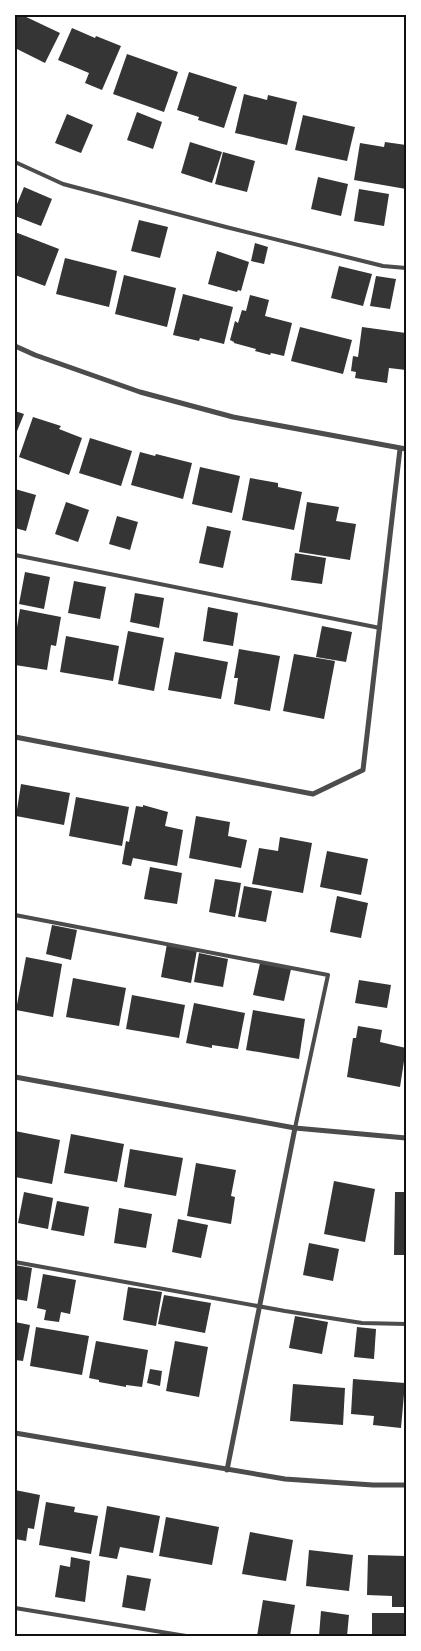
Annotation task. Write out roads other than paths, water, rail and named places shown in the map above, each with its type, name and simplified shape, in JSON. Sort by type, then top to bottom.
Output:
[{"type":"street","points":[[15,346],[35,355],[140,392],[233,417],[403,449],[363,770],[314,794],[15,737]]},
{"type":"street","points":[[15,1077],[295,1128],[406,1138]]},
{"type":"street","points":[[227,1470],[295,1128]]},
{"type":"street","points":[[15,1433],[284,1479],[373,1485],[406,1485]]},
{"type":"lane","points":[[15,162],[73,187],[383,266],[406,268]]},
{"type":"lane","points":[[15,555],[380,628]]},
{"type":"lane","points":[[15,915],[328,975],[295,1128]]},
{"type":"lane","points":[[15,1262],[259,1307],[362,1323],[406,1324]]},
{"type":"lane","points":[[15,1608],[186,1636]]}]
